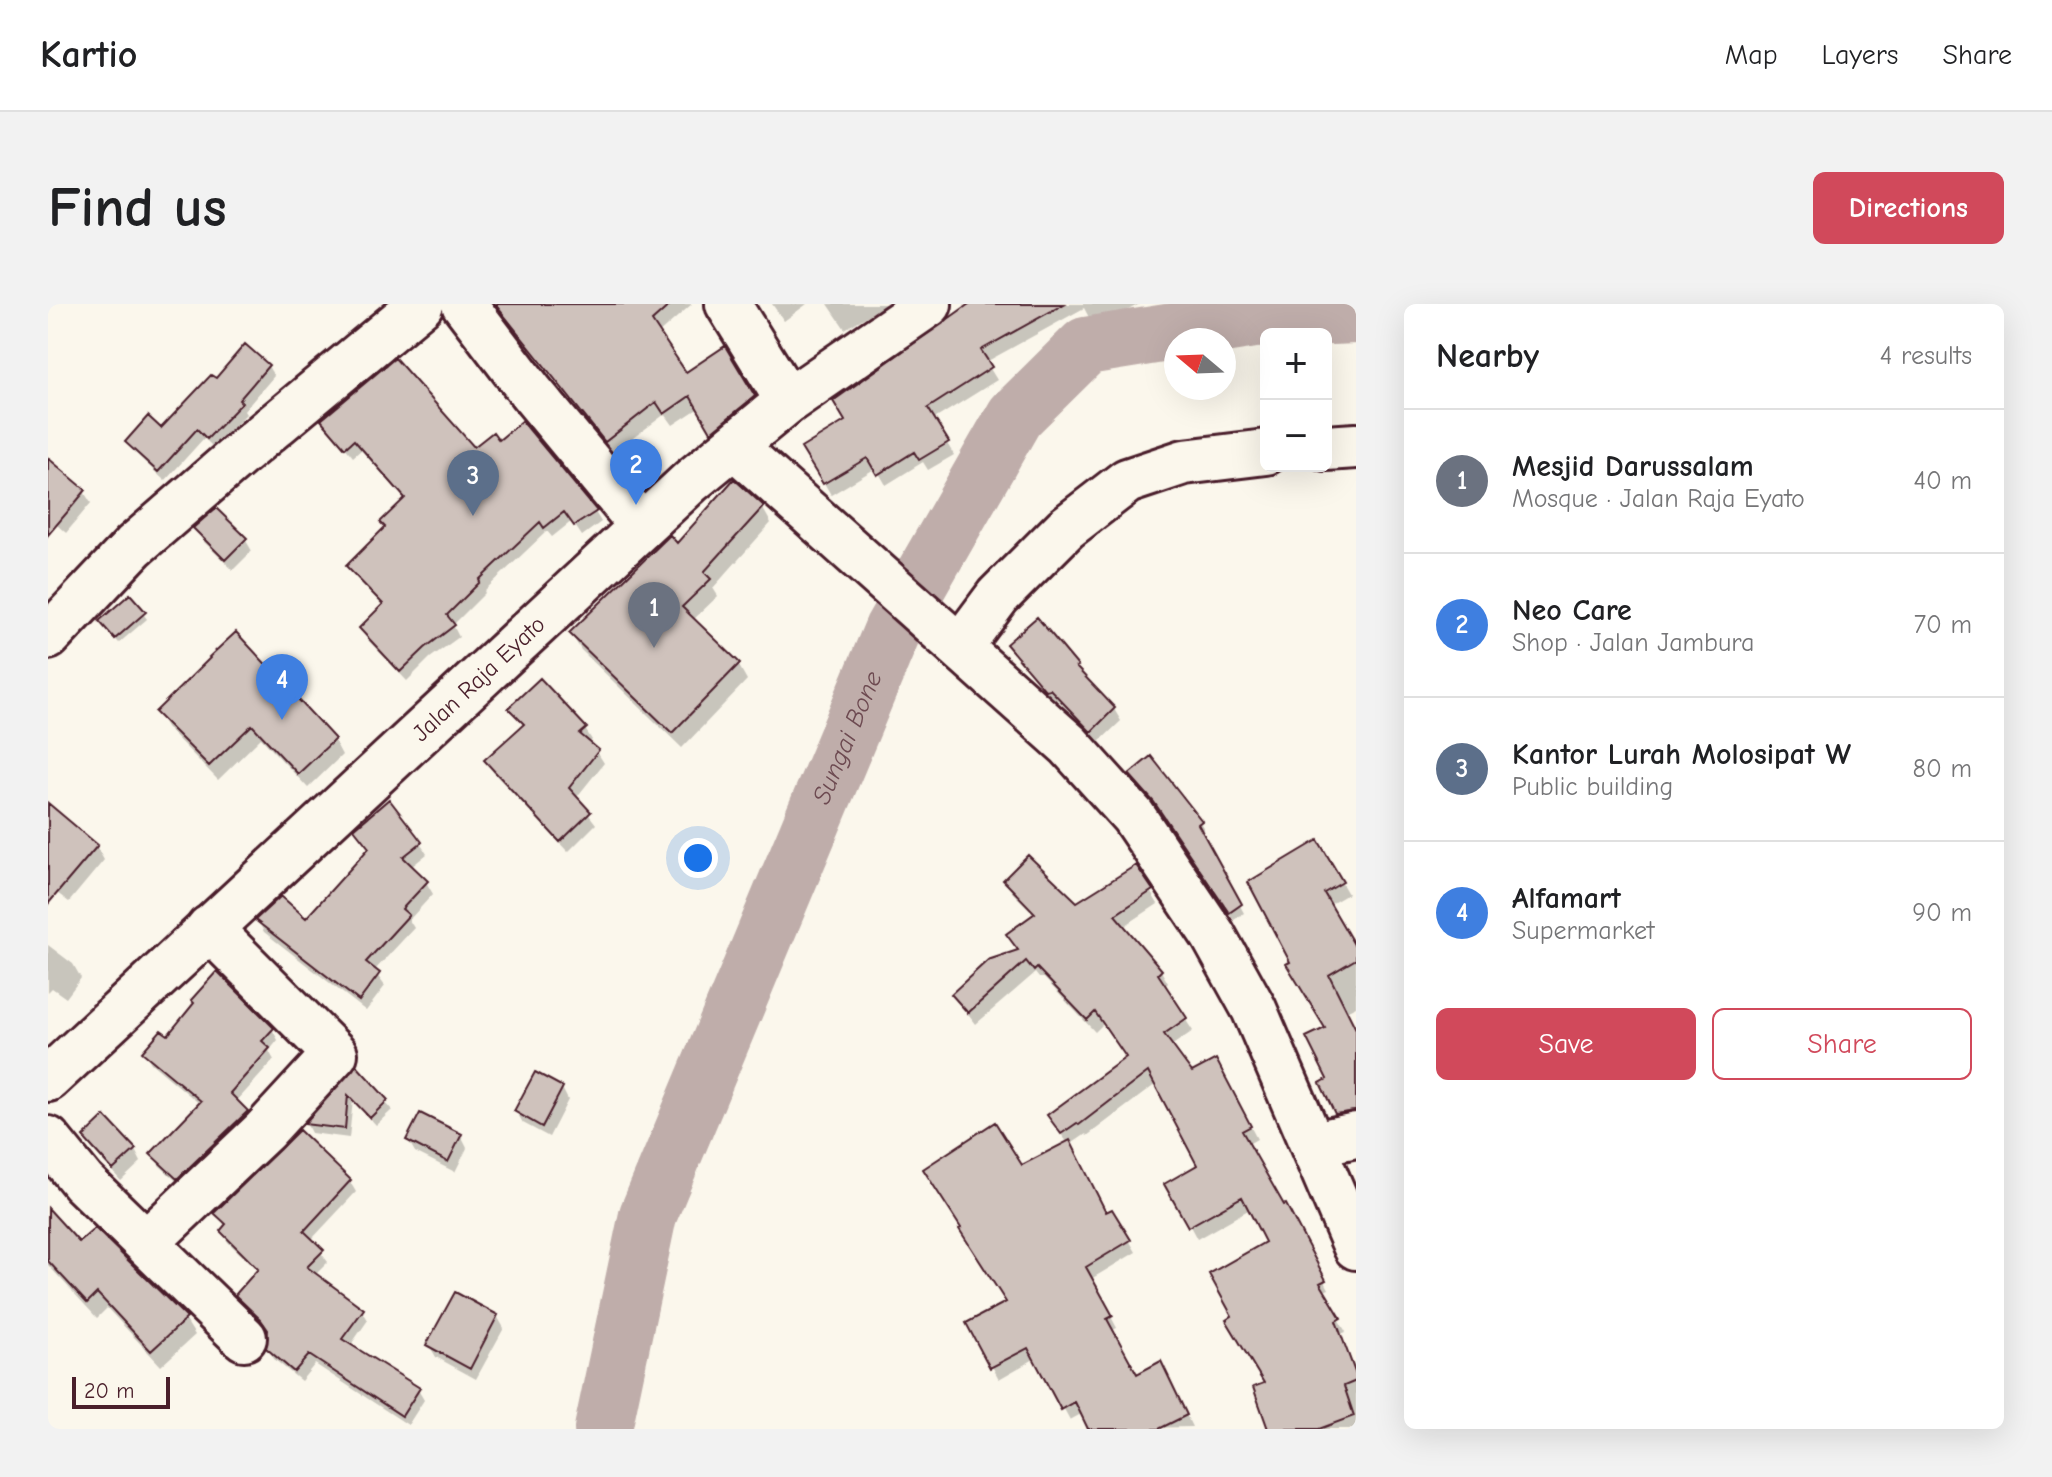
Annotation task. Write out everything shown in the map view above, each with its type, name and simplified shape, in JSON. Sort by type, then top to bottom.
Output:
[{"type":"street","points":[[48,637],[134,546],[421,304]]},
{"type":"street","points":[[464,304],[531,392],[642,526]]},
{"type":"street","points":[[728,304],[788,401]]},
{"type":"street","name":"Jalan Raja Eyato","points":[[48,1079],[691,481],[788,401],[929,304]]},
{"type":"street","points":[[734,446],[1069,745],[1133,816],[1213,935],[1254,1009],[1356,1247]]},
{"type":"street","points":[[1332,448],[1356,446]]},
{"type":"street","points":[[956,644],[998,596],[1066,528],[1127,481],[1184,462],[1260,453]]},
{"type":"street","points":[[147,1242],[264,1131],[335,1054],[209,928]]},
{"type":"street","points":[[1313,1144],[1356,1135]]},
{"type":"street","points":[[48,1139],[83,1182],[244,1338]]},
{"type":"building","points":[[495,304],[671,304],[652,321],[686,372],[725,346],[755,396],[711,432],[690,396],[664,414],[656,402],[605,442]]},
{"type":"building","points":[[969,304],[1064,304],[981,350],[992,367],[928,408],[949,442],[919,460],[914,452],[877,475],[867,458],[823,484],[801,448],[845,421],[833,401]]},
{"type":"building","points":[[245,344],[269,365],[239,400],[242,403],[207,439],[197,429],[158,472],[125,442],[148,416],[161,428],[211,375],[216,378]]},
{"type":"building","points":[[395,358],[474,447],[493,432],[499,440],[522,421],[597,511],[574,526],[564,512],[544,528],[540,522],[447,615],[455,625],[400,672],[359,628],[383,604],[346,566],[385,527],[380,522],[405,498],[354,440],[345,448],[321,420]]},
{"type":"building","points":[[48,458],[86,490],[48,535]]},
{"type":"building","points":[[734,479],[764,506],[704,572],[711,579],[682,607],[740,663],[672,733],[569,633],[670,535],[677,543]]},
{"type":"building","points":[[216,508],[247,538],[225,560],[193,528]]},
{"type":"building","points":[[130,594],[146,612],[115,639],[99,621]]},
{"type":"building","points":[[1037,617],[1076,667],[1115,708],[1091,732],[1050,689],[1045,690],[1006,644]]},
{"type":"building","points":[[236,632],[335,739],[298,774],[252,725],[209,766],[155,712]]},
{"type":"building","points":[[540,678],[587,728],[580,734],[599,750],[569,788],[591,812],[560,842],[484,760],[524,724],[508,708]]},
{"type":"building","points":[[1151,756],[1202,821],[1198,824],[1242,904],[1229,913],[1154,802],[1129,774]]},
{"type":"building","points":[[389,799],[422,842],[403,857],[428,881],[402,909],[409,915],[366,962],[380,973],[359,1001],[255,920],[281,896],[306,918],[369,848],[354,829]]},
{"type":"building","points":[[48,803],[98,845],[48,904]]},
{"type":"building","points":[[1318,840],[1343,882],[1324,893],[1356,948],[1356,959],[1329,975],[1356,1029],[1356,1111],[1335,1114],[1320,1083],[1327,1079],[1306,1037],[1325,1028],[1286,964],[1290,962],[1248,882]]},
{"type":"building","points":[[1028,855],[1077,902],[1136,865],[1153,890],[1115,915],[1162,970],[1158,974],[1187,1018],[1164,1034],[1192,1072],[1216,1059],[1251,1126],[1242,1131],[1286,1204],[1326,1280],[1320,1283],[1341,1318],[1336,1321],[1356,1375],[1356,1381],[1344,1386],[1354,1416],[1319,1429],[1268,1429],[1253,1387],[1264,1383],[1226,1320],[1232,1316],[1209,1274],[1265,1242],[1242,1197],[1188,1227],[1164,1184],[1197,1165],[1148,1072],[1079,1125],[1077,1123],[1061,1134],[1047,1115],[1126,1057],[1095,1012],[1087,1020],[1037,968],[1034,971],[1026,961],[968,1013],[951,994],[988,960],[1018,950],[1006,934],[1035,913],[1003,880]]},
{"type":"building","points":[[217,971],[274,1028],[262,1041],[270,1048],[230,1093],[248,1111],[177,1179],[150,1154],[201,1101],[142,1052],[161,1030],[168,1035],[194,1003],[191,1000]]},
{"type":"building","points":[[356,1065],[388,1100],[370,1118],[348,1095],[345,1129],[304,1124]]},
{"type":"building","points":[[535,1072],[563,1087],[542,1127],[514,1111]]},
{"type":"building","points":[[420,1113],[462,1134],[448,1162],[406,1140]]},
{"type":"building","points":[[105,1116],[136,1149],[113,1170],[83,1137]]},
{"type":"building","points":[[995,1122],[1022,1165],[1070,1140],[1106,1212],[1112,1209],[1131,1240],[1086,1267],[1113,1316],[1107,1319],[1137,1374],[1161,1361],[1187,1415],[1159,1429],[1088,1429],[1075,1402],[1061,1410],[1028,1348],[990,1368],[966,1323],[1006,1302],[923,1169]]},
{"type":"building","points":[[299,1130],[351,1180],[304,1231],[324,1250],[307,1267],[364,1309],[342,1339],[420,1388],[402,1416],[309,1355],[294,1372],[266,1348],[268,1330],[235,1295],[258,1269],[220,1231],[226,1224],[214,1213]]},
{"type":"building","points":[[48,1208],[79,1242],[95,1228],[187,1318],[151,1351],[97,1293],[87,1303],[48,1261]]},
{"type":"building","points":[[455,1292],[498,1315],[470,1369],[426,1345]]},
{"type":"waterway","name":"Sungai Bone","points":[[603,1429],[648,1215],[893,629],[1015,416],[1086,346],[1254,319],[1356,315]]},
{"type":"place","name":"Neo Care","points":[[636,505]]},
{"type":"place","name":"Kantor Lurah Molosipat W","points":[[473,516]]},
{"type":"place","name":"Mesjid Darussalam","points":[[654,648]]},
{"type":"place","name":"Alfamart","points":[[282,720]]}]
